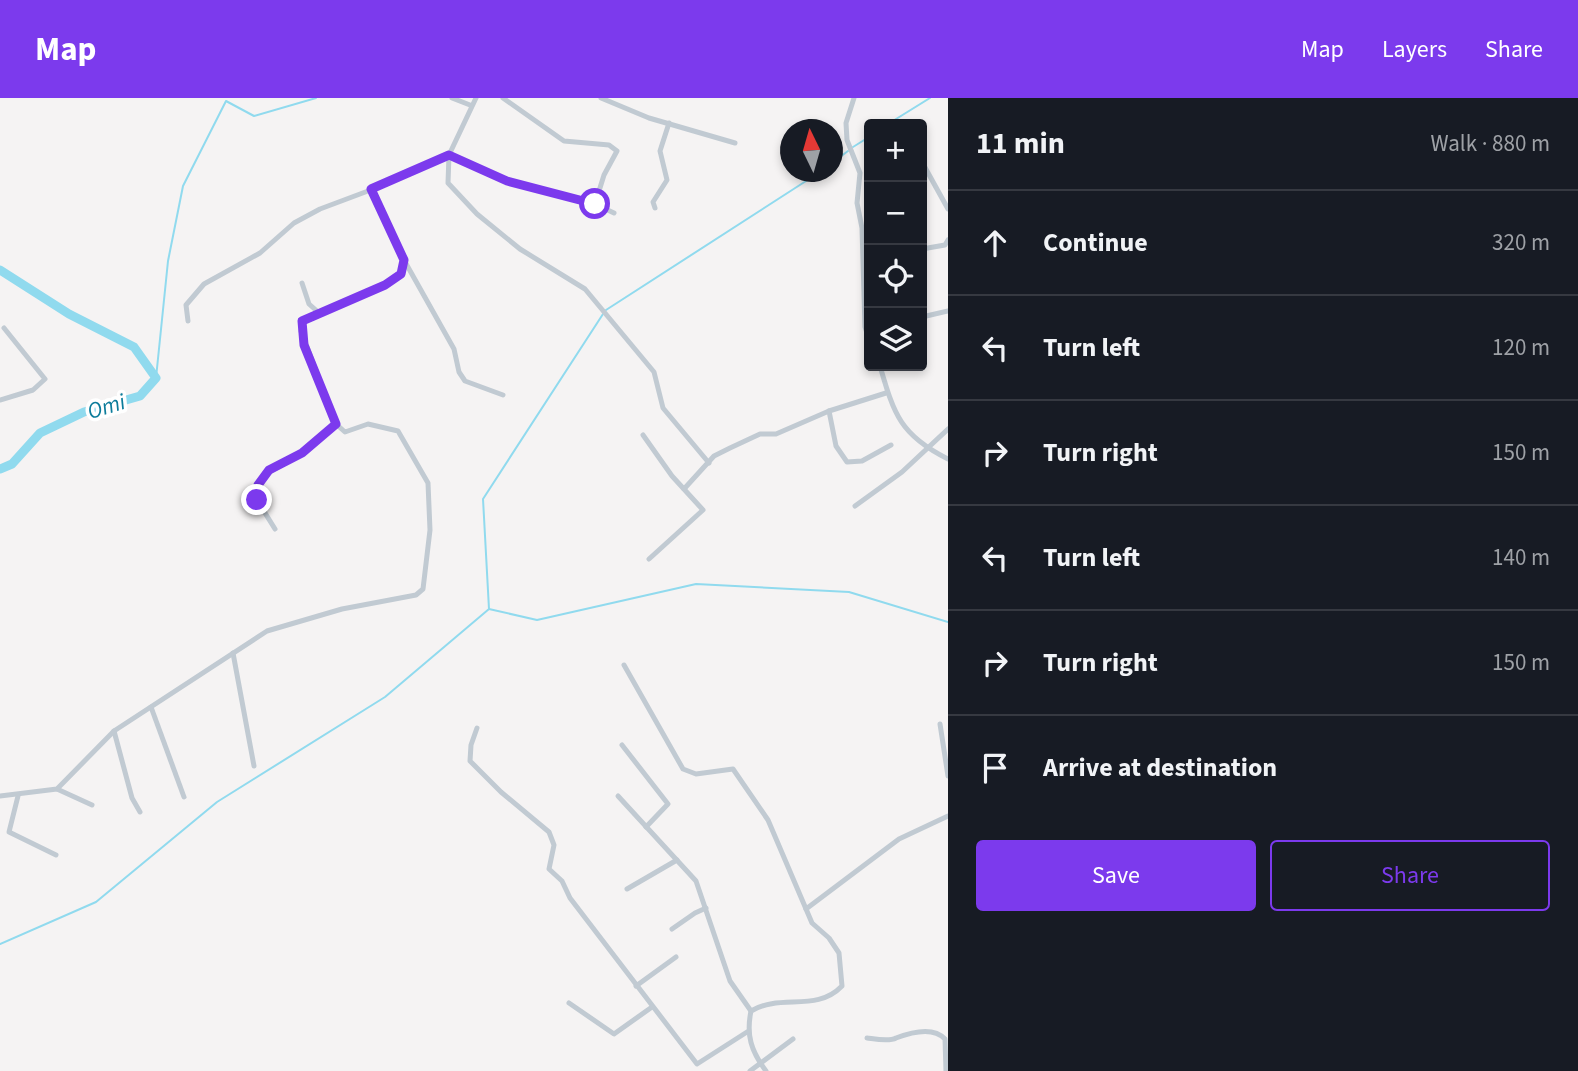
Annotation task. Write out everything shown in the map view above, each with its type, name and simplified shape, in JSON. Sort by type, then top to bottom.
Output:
[{"type":"street","points":[[452,98],[470,105]]},
{"type":"street","points":[[476,98],[470,105],[449,155],[448,183],[477,214],[520,249],[585,289],[654,372],[663,408],[709,463]]},
{"type":"street","points":[[503,98],[564,141],[609,145],[617,151],[604,175],[595,204]]},
{"type":"street","points":[[602,98],[668,123],[736,143]]},
{"type":"street","points":[[854,98],[846,123],[847,140],[860,173],[857,203],[864,245]]},
{"type":"street","points":[[654,208],[653,202],[667,180],[660,150],[668,123]]},
{"type":"street","points":[[188,321],[186,305],[204,284],[260,253],[294,223],[449,155],[507,181],[595,204],[614,213]]},
{"type":"street","points":[[927,171],[948,209]]},
{"type":"street","points":[[371,189],[404,260],[453,349],[458,372],[466,381],[503,396]]},
{"type":"street","points":[[927,248],[945,245],[948,240]]},
{"type":"street","points":[[57,789],[114,731],[267,631],[297,620],[416,594],[424,589],[430,501],[428,483],[419,464],[398,431],[369,424],[345,432],[336,424],[301,331],[302,321],[385,285],[401,274],[404,260]]},
{"type":"street","points":[[302,283],[309,304],[318,312]]},
{"type":"street","points":[[927,316],[948,311]]},
{"type":"street","points":[[0,400],[33,390],[45,379],[4,328]]},
{"type":"street","points":[[881,371],[892,410],[909,432],[929,450],[948,459]]},
{"type":"street","points":[[684,489],[715,456],[761,434],[776,435],[829,411],[865,402],[886,393]]},
{"type":"street","points":[[829,411],[836,446],[847,462],[862,461],[891,445]]},
{"type":"street","points":[[275,530],[257,500],[258,485],[263,476],[302,453],[336,424]]},
{"type":"street","points":[[855,506],[929,450],[948,429]]},
{"type":"street","points":[[643,435],[684,489],[704,510],[649,559]]},
{"type":"street","points":[[233,653],[254,766]]},
{"type":"street","points":[[625,665],[683,769],[696,774],[733,769],[759,804],[812,923],[829,938],[839,953],[842,986],[822,1001],[775,1002],[751,1011]]},
{"type":"street","points":[[151,707],[184,797]]},
{"type":"street","points":[[940,724],[948,776]]},
{"type":"street","points":[[477,728],[471,744],[470,761],[501,792],[549,832],[554,845],[548,865],[551,872],[562,881],[570,898],[703,1071]]},
{"type":"street","points":[[114,731],[132,798],[140,812]]},
{"type":"street","points":[[622,745],[668,804],[646,827]]},
{"type":"street","points":[[0,796],[18,796],[57,789],[92,805]]},
{"type":"street","points":[[18,796],[9,832],[56,855]]},
{"type":"street","points":[[618,796],[696,881],[730,981],[751,1011],[747,1032],[766,1071]]},
{"type":"street","points":[[806,909],[899,839],[948,816]]},
{"type":"street","points":[[626,889],[677,860]]},
{"type":"street","points":[[672,929],[706,908]]},
{"type":"street","points":[[636,986],[676,957]]},
{"type":"street","points":[[569,1003],[598,1026],[614,1034],[652,1007]]},
{"type":"street","points":[[697,1064],[747,1032]]},
{"type":"street","points":[[867,1038],[894,1039],[904,1033],[939,1034],[945,1039],[946,1071]]},
{"type":"street","points":[[750,1071],[793,1039]]},
{"type":"waterway","points":[[156,378],[168,261],[183,186],[226,101],[254,116],[316,98]]},
{"type":"waterway","points":[[896,119],[930,98]]},
{"type":"waterway","points":[[853,147],[864,140]]},
{"type":"waterway","points":[[843,155],[848,151]]},
{"type":"waterway","points":[[606,310],[804,182]]},
{"type":"waterway","name":"Omi","points":[[0,270],[69,314],[134,347],[156,378],[140,396],[84,412],[40,433],[12,464],[0,469]]},
{"type":"waterway","points":[[0,944],[96,902],[217,802],[385,697],[489,609],[483,499],[603,314]]},
{"type":"waterway","points":[[489,609],[537,620],[696,584],[849,592],[948,622]]},
{"type":"route","points":[[257,500],[258,485],[269,470],[282,466],[302,453],[336,424],[304,345],[302,321],[385,285],[401,274],[404,260],[371,189],[449,155],[507,181],[595,204]]}]
